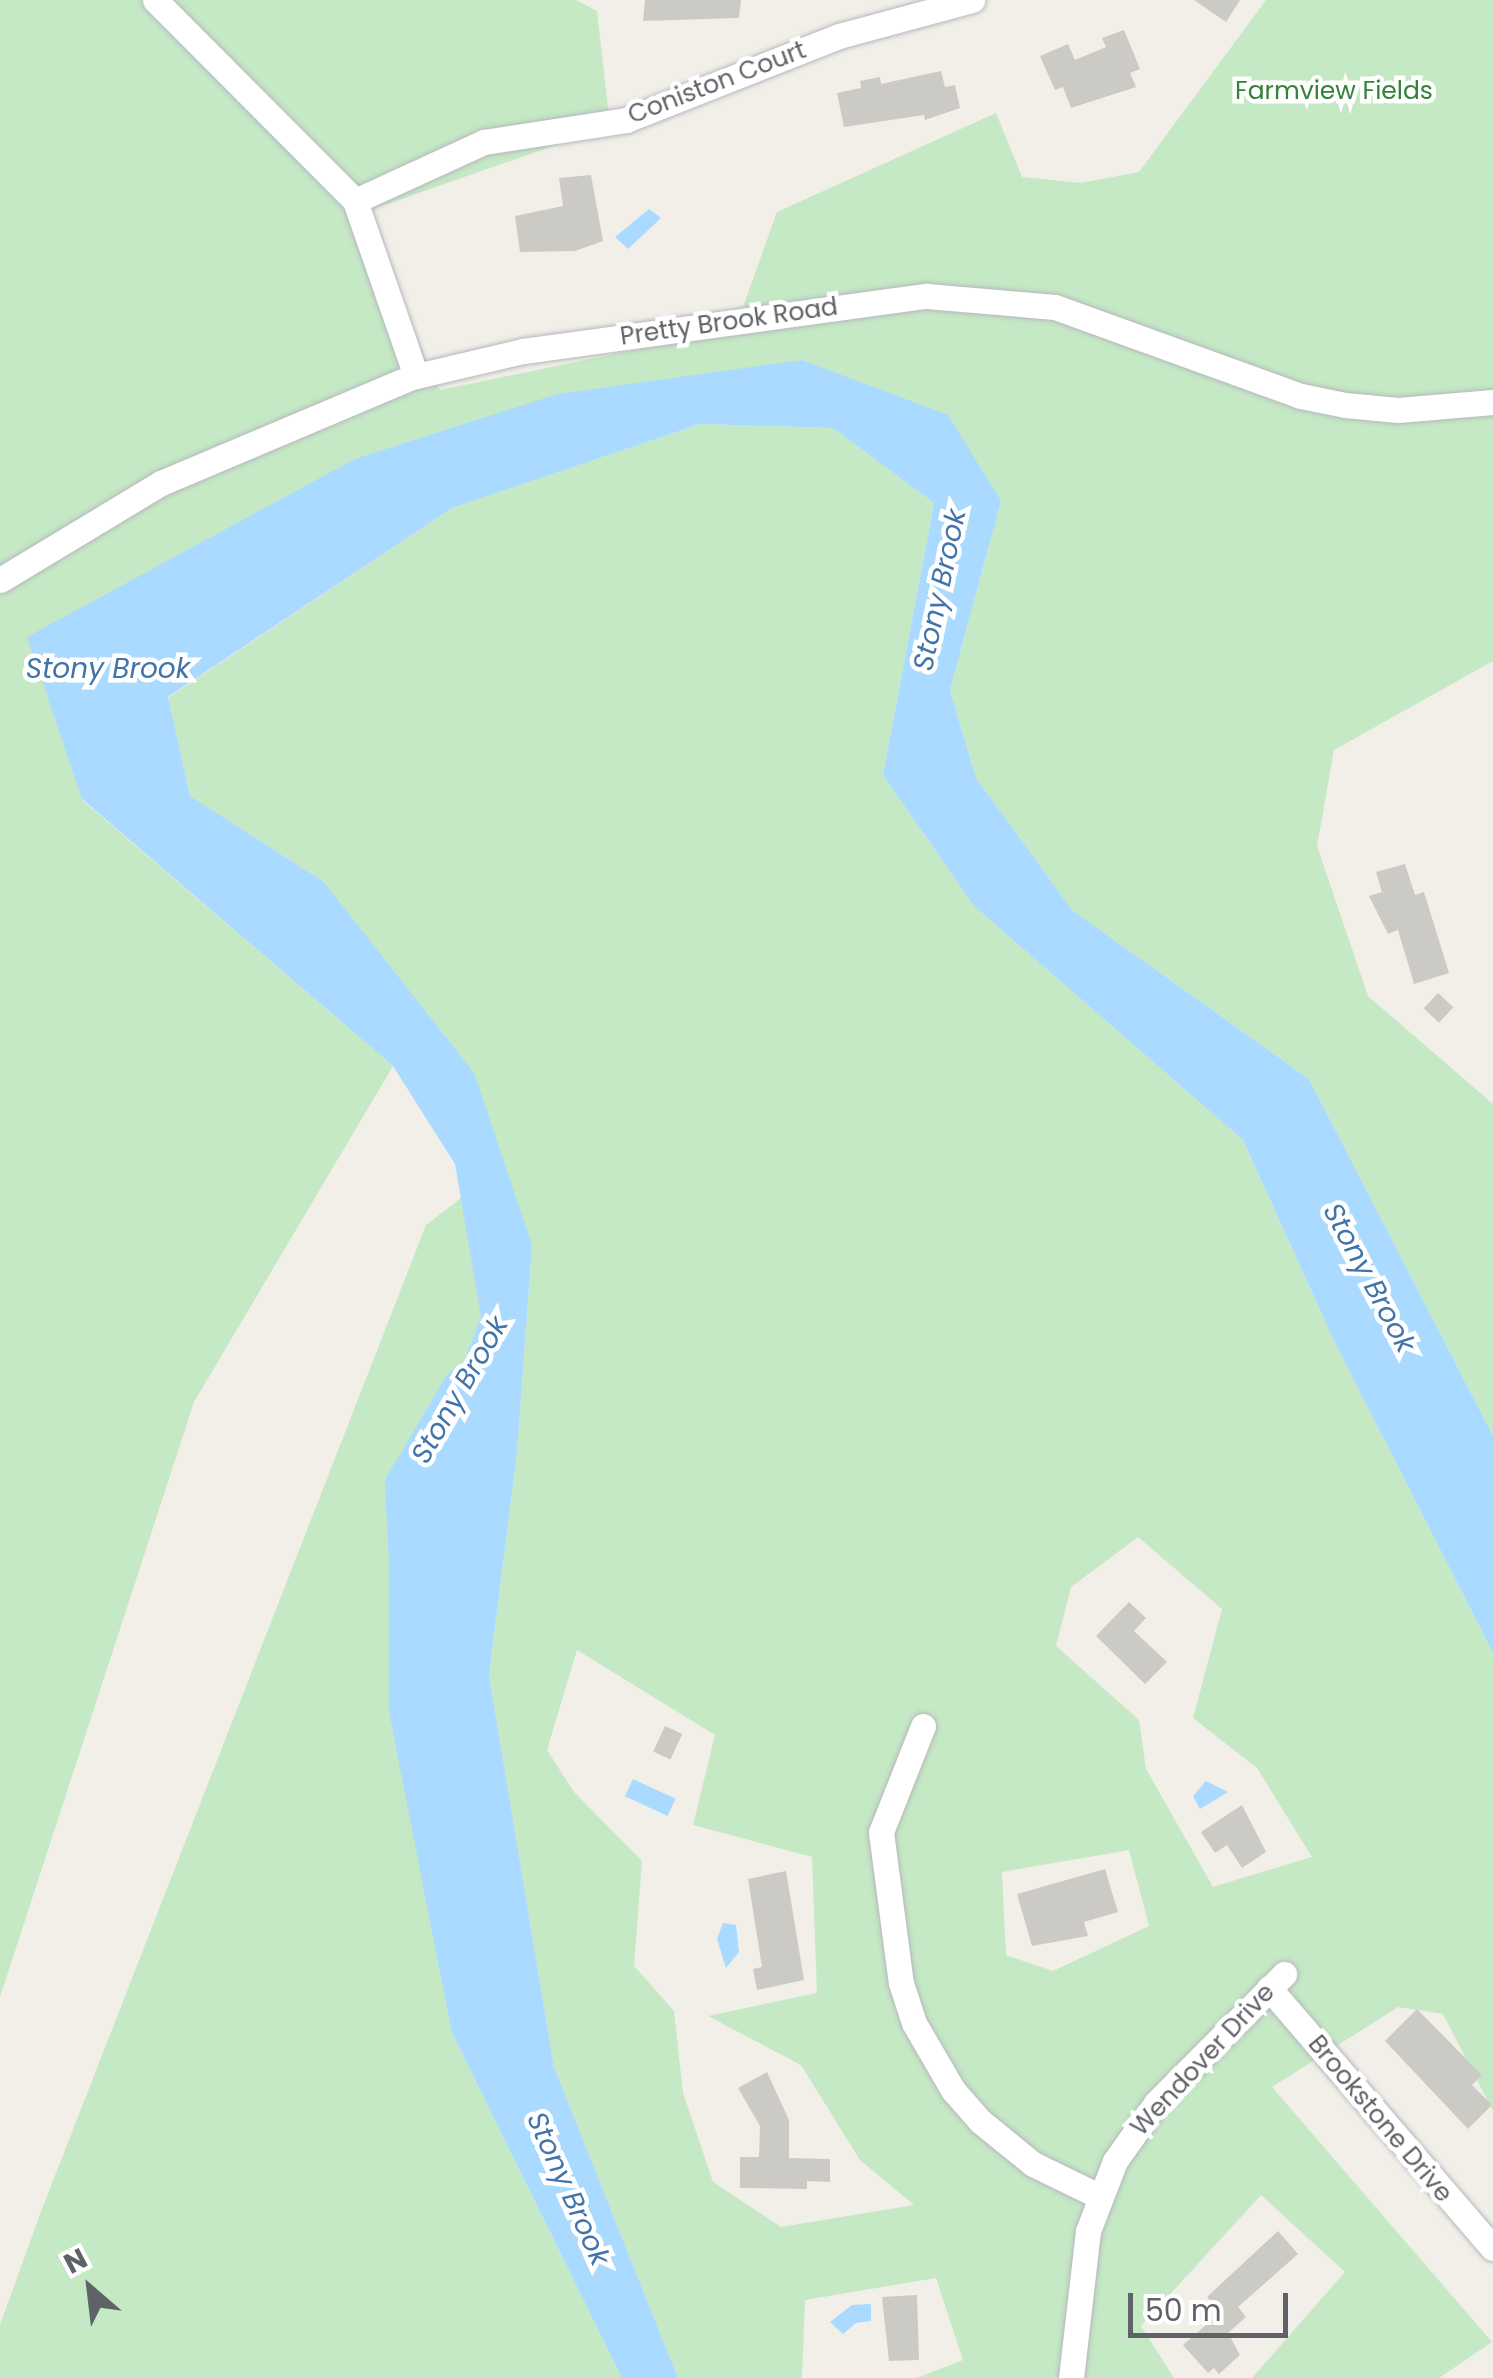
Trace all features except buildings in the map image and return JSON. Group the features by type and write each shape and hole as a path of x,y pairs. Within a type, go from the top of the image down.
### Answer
{"street":[{"path":"154,0 356,201 416,376"},
{"name":"Coniston Court","path":"356,201 484,142 626,120 839,36 928,7 972,0"},
{"name":"Pretty Brook Road","path":"3,574 161,482 416,376 535,349 967,295 1054,307 1301,396 1398,410 1493,402"},
{"path":"923,1726 881,1832 902,1983 914,2022 952,2090 980,2122 1033,2164 1099,2196"},
{"name":"Wendover Drive","path":"1070,2378 1072,2331 1099,2196 1140,2123 1277,1981"},
{"name":"Brookstone Drive","path":"1277,1981 1493,2248"}],"green space":[{"name":"Farmview Fields","path":"0,0 576,0 597,11 610,126 359,214 440,390 735,329 777,212 996,113 1022,177 1081,183 1139,172 1266,0 1493,0 1493,661 1334,750 1317,846 1368,996 1493,1104 1493,1436 1309,1079 1072,910 976,778 950,690 1001,501 802,360 355,459 82,800 393,1066 194,1402 0,1997"},
{"path":"700,424 833,428 934,503 883,775 974,906 1243,1140 1335,1343 1493,1653 1493,2111 1443,2014 1398,2007 1272,2087 1492,2342 1439,2378 1252,2378 1345,2272 1261,2195 1141,2326 1174,2378 917,2378 963,2360 936,2278 805,2300 802,2378 678,2378 554,2067 489,1675 517,1452 532,1245 323,881 190,796 168,698 452,508","holes":["1138,1537 1222,1609 1193,1718 1257,1768 1312,1857 1213,1887 1146,1769 1139,1720 1056,1646 1071,1587","577,1650 715,1735 693,1825 812,1857 817,1993 708,2016 801,2065 860,2160 914,2205 781,2227 713,2182 683,2093 674,2011 634,1966 642,1861 574,1792 547,1750","1129,1850 1149,1926 1053,1971 1006,1955 1002,1872"]},
{"path":"465,1195 481,1317 389,1553 452,2033 622,2378 0,2378 0,2325 42,2209 426,1225"}],"water":[{"path":"649,209 661,218 628,249 615,237"},
{"name":"Stony Brook","path":"802,360 948,415 1001,501 950,690 976,778 1072,910 1309,1079 1493,1436 1493,1653 1335,1343 1243,1140 974,906 883,775 934,503 833,428 700,424 452,508 168,697 190,796 323,881 474,1073 532,1245 517,1452 489,1675 554,2067 678,2378 622,2378 452,2033 389,1712 389,1553 481,1317 455,1164 393,1066 82,799 27,637 355,459 558,394"},
{"path":"633,1779 676,1799 668,1816 625,1796"},
{"path":"1206,1781 1228,1792 1200,1809 1193,1796"},
{"path":"723,1923 736,1925 739,1952 726,1968 717,1939"},
{"path":"871,2304 871,2321 856,2323 843,2334 830,2322 852,2305"}],"waterway":[{"name":"Stony Brook","path":"408,1561 404,1485 462,1387"}]}
